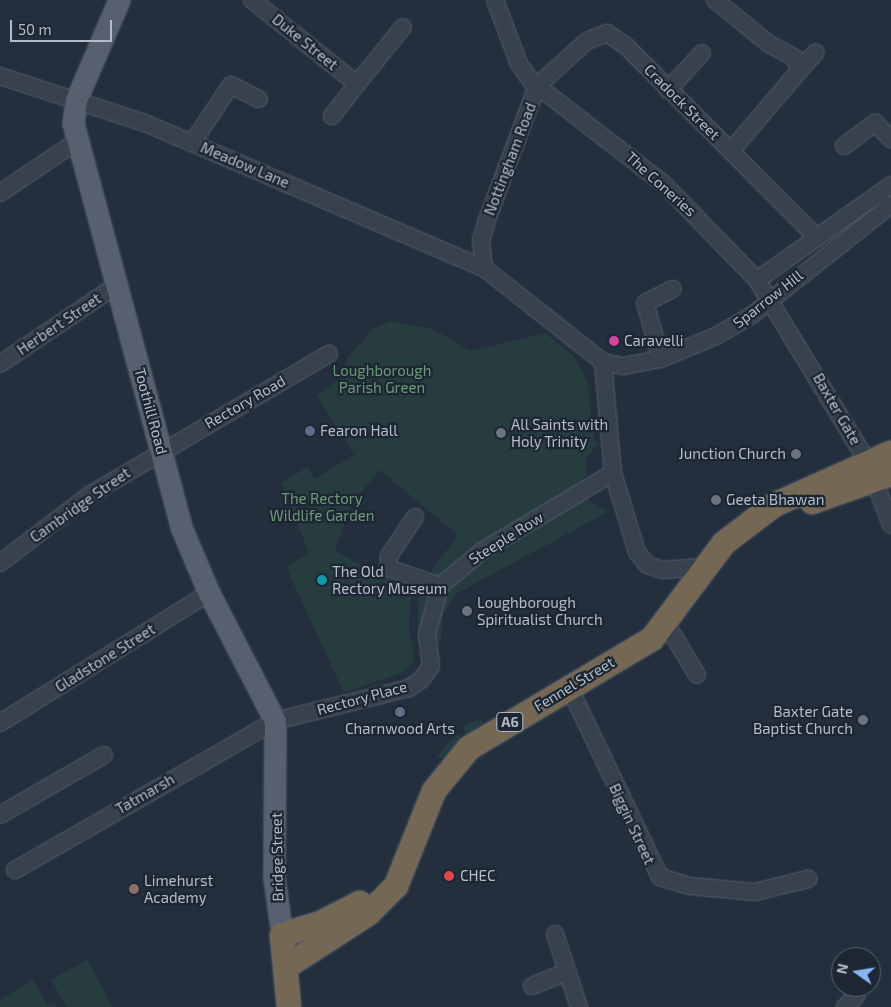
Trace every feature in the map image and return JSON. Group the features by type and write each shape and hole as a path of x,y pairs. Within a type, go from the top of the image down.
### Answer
{"highway":[{"name":"A6","path":"667,625 703,567 724,543 761,518 877,471 891,453"},
{"name":"Fennel Street","path":"286,967 369,913 396,886 402,865 434,791 458,759 569,687 652,639 667,625"},
{"name":"Fennel Street","path":"282,935 339,915 362,901 402,865"},
{"name":"Bridge Street","path":"282,935 289,1007"}],"main road":[{"path":"76,100 119,0"},
{"name":"Toothill Road","path":"76,100 76,142 118,284 182,527 209,593 273,714"},
{"name":"Bridge Street","path":"273,714 274,878 282,935"}],"street":[{"name":"Duke Street","path":"252,0 357,84"},
{"name":"Nottingham Road","path":"484,268 481,240 537,86 519,64 495,0"},
{"path":"716,0 769,44 795,58 799,71"},
{"path":"332,116 403,27"},
{"name":"Cradock Street","path":"537,86 587,41 606,33 731,151 817,238"},
{"path":"731,151 816,52"},
{"path":"668,90 702,53"},
{"name":"Meadow Lane","path":"0,76 76,100 192,143 484,268"},
{"path":"192,143 231,85 259,98"},
{"name":"The Coneries","path":"537,86 657,178 758,280 770,298"},
{"path":"844,146 875,123 891,139"},
{"path":"0,193 76,142"},
{"name":"Sparrow Hill","path":"758,280 891,185"},
{"name":"Sparrow Hill","path":"603,362 624,366 662,359 716,336 770,298 891,205"},
{"path":"484,268 603,362 613,473 628,530 642,559 662,570 703,567"},
{"name":"Herbert Street","path":"0,364 118,284"},
{"path":"662,359 645,303 673,289"},
{"name":"Baxter Gate","path":"770,298 877,471 891,525"},
{"name":"Rectory Road","path":"161,450 330,354"},
{"name":"Cambridge Street","path":"0,563 91,494 161,450"},
{"name":"Steeple Row","path":"440,586 482,551 613,473"},
{"path":"415,517 389,556 388,568 440,586"},
{"name":"Rectory Place","path":"273,714 409,688 421,680 431,666 429,626 440,586"},
{"name":"Gladstone Street","path":"0,724 209,593"},
{"path":"667,625 697,675"},
{"name":"Biggin Street","path":"569,687 660,877 690,886 756,892 808,879"},
{"name":"Tatmarsh","path":"15,870 273,714"},
{"path":"0,815 104,755"},
{"path":"555,934 579,1007"},
{"path":"532,986 566,972"}],"green space":[{"path":"389,321 431,328 471,351 545,333 573,355 588,382 594,442 598,444 585,460 588,467 581,487 587,499 608,512 457,593 443,615 441,642 418,644 418,600 429,574 458,535 380,470 351,504 335,551 412,591 409,625 414,660 406,671 344,693 286,567 309,553 281,483 308,467 315,479 354,455 317,395 343,377 347,358 372,330"},
{"path":"481,718 483,723 466,735 463,726"},
{"path":"458,733 461,742 443,758 437,756"},
{"path":"87,960 113,1007 67,1007 51,980"},
{"path":"33,980 48,1005 54,1002 57,1007 0,1007 0,1000"}],"place":[{"name":"Caravelli","path":"614,341"},
{"name":"Fearon Hall","path":"310,431"},
{"name":"All Saints with Holy Trinity","path":"501,433"},
{"name":"Junction Church","path":"796,454"},
{"name":"Geeta Bhawan","path":"716,500"},
{"name":"The Old Rectory Museum","path":"322,580"},
{"name":"Loughborough Spiritualist Church","path":"467,611"},
{"name":"Charnwood Arts","path":"400,712"},
{"name":"Baxter Gate Baptist Church","path":"863,720"},
{"name":"CHEC","path":"449,876"},
{"name":"Limehurst Academy","path":"134,889"}],"park label":[{"name":"Loughborough Parish Green","path":"382,378"},
{"name":"The Rectory Wildlife Garden","path":"322,506"}]}
